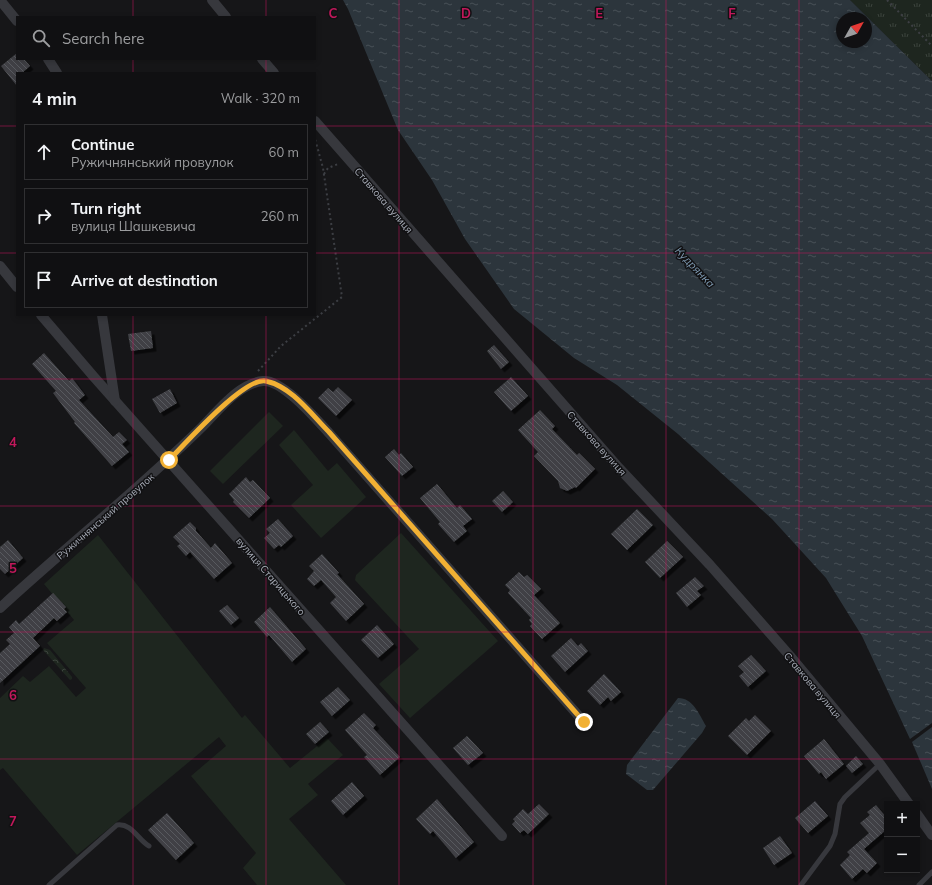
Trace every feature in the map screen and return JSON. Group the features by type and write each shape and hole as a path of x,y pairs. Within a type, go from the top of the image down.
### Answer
{"street":[{"path":"0,0 16,20"},
{"path":"212,0 225,16"},
{"path":"49,60 55,72"},
{"path":"263,60 273,72"},
{"name":"Ставкова вулиця","path":"316,122 619,468 755,616 880,764 907,801"},
{"path":"0,266 16,286"},
{"name":"вулиця Старицького","path":"42,316 94,378 169,460 502,836"},
{"path":"102,316 115,401"},
{"path":"94,378 105,374 110,367"},
{"name":"Ружичнянський провулок","path":"2,603 169,460 236,394 252,383 265,380 283,389 299,401 329,432 584,722"},
{"path":"920,818 932,835"}],"lane":[{"path":"801,885 830,846 835,834 840,804 845,797 880,764"},
{"path":"49,885 117,825 122,824 129,828 149,846"},
{"path":"919,885 932,872"}],"path":[{"path":"886,0 932,46"},
{"path":"256,373 281,346 342,297 323,175 316,144"},
{"path":"323,175 328,168 335,164 350,161"}],"green space":[{"path":"850,0 932,0 932,81 872,22 872,12 862,12"},
{"path":"269,412 283,426 223,484 210,471"},
{"path":"294,430 328,471 337,463 366,497 321,538 291,505 313,485 279,445"},
{"path":"401,533 498,641 410,718 379,684 419,649 355,580 356,575"},
{"path":"98,535 242,718 245,715 290,768 327,738 343,755 308,784 318,795 289,819 346,885 257,885 243,868 256,853 191,776 226,746 219,737 77,855 3,768 0,770 0,698 23,676 30,682 49,666 76,697 86,688 47,643 74,620 44,584"},
{"path":"44,648 50,650 72,677 72,679 70,680 43,650"}],"water":[{"name":"Кудрянка","path":"343,0 850,0 862,12 836,12 836,48 872,48 872,22 932,81 932,723 910,739 862,636 826,578 772,519 678,434 617,385 574,358 514,309 465,239 432,180 398,130"},
{"path":"678,698 692,704 706,726 702,733 653,790 647,790 626,774 627,765"},
{"path":"932,727 932,789 912,742"}],"building":[{"path":"16,54 16,60 25,60 30,66 23,72 16,72 16,85 1,66"},
{"path":"151,331 153,348 131,351 128,334"},
{"path":"494,345 509,362 501,369 487,351"},
{"path":"44,353 69,381 72,378 85,395 79,400 113,437 119,432 127,440 122,444 129,452 112,466 74,423 75,422 53,393 56,391 32,364"},
{"path":"511,377 528,396 511,411 494,392"},
{"path":"338,387 352,400 336,416 318,398 328,388 333,392"},
{"path":"170,389 177,403 160,413 152,399"},
{"path":"540,410 555,426 552,429 577,455 579,453 595,469 576,488 575,487 567,491 560,488 558,481 534,456 538,452 518,430"},
{"path":"394,449 399,455 401,453 413,467 402,476 385,457"},
{"path":"246,477 250,482 253,480 270,498 249,518 233,502 234,500 229,494"},
{"path":"437,484 457,508 460,505 472,519 463,526 467,531 454,542 438,524 440,522 420,498"},
{"path":"503,491 513,502 502,512 492,501"},
{"path":"637,509 653,525 627,550 611,534"},
{"path":"278,519 293,536 281,547 279,545 274,549 264,538 270,533 266,529"},
{"path":"190,522 211,548 215,543 232,563 214,579 190,552 186,556 177,546 180,544 173,537"},
{"path":"8,540 23,558 5,574 0,569 0,547"},
{"path":"667,541 683,557 660,578 645,562"},
{"path":"322,554 339,573 337,574 364,604 346,621 330,603 336,597 321,580 314,586 307,579 314,571 309,566"},
{"path":"519,572 524,577 527,575 541,589 534,595 560,623 542,639 530,626 532,624 529,620 531,618 508,593 510,590 505,585"},
{"path":"695,577 704,586 697,591 701,595 687,607 676,593"},
{"path":"53,593 66,607 64,609 67,612 57,621 54,618 33,638 40,646 0,683 0,653 10,644 6,640 14,633 9,627 16,620 19,624"},
{"path":"227,605 239,618 231,625 219,611"},
{"path":"270,607 306,649 292,662 269,635 267,637 254,622"},
{"path":"377,625 394,644 378,658 361,640"},
{"path":"571,638 578,646 581,643 588,651 565,672 551,656"},
{"path":"751,655 766,671 748,687 739,676 744,672 738,666"},
{"path":"604,674 621,692 611,701 608,697 600,705 587,691"},
{"path":"338,687 350,700 332,716 320,702"},
{"path":"364,713 376,725 373,728 400,757 380,775 364,757 367,755 345,730"},
{"path":"755,715 771,731 747,755 728,736 746,718 749,721"},
{"path":"320,722 329,732 315,744 306,734"},
{"path":"467,736 483,753 468,765 453,748"},
{"path":"824,739 844,764 826,779 821,772 819,774 804,756"},
{"path":"856,756 863,764 852,773 846,766"},
{"path":"352,782 364,796 343,815 331,801"},
{"path":"437,799 474,842 456,858 433,831 430,834 416,819"},
{"path":"815,801 828,816 808,833 795,818"},
{"path":"539,804 549,814 528,834 524,830 520,833 512,824 515,821 513,819 523,809 528,814"},
{"path":"876,805 884,814 884,832 864,849 877,863 867,873 863,869 852,879 840,865 850,855 847,852 869,833 860,823 870,815 867,812"},
{"path":"167,813 194,843 176,860 148,830"},
{"path":"780,836 792,853 774,865 763,848"}],"route":[{"path":"169,460 236,394 252,383 265,380 283,389 299,401 329,432 584,722"}]}
